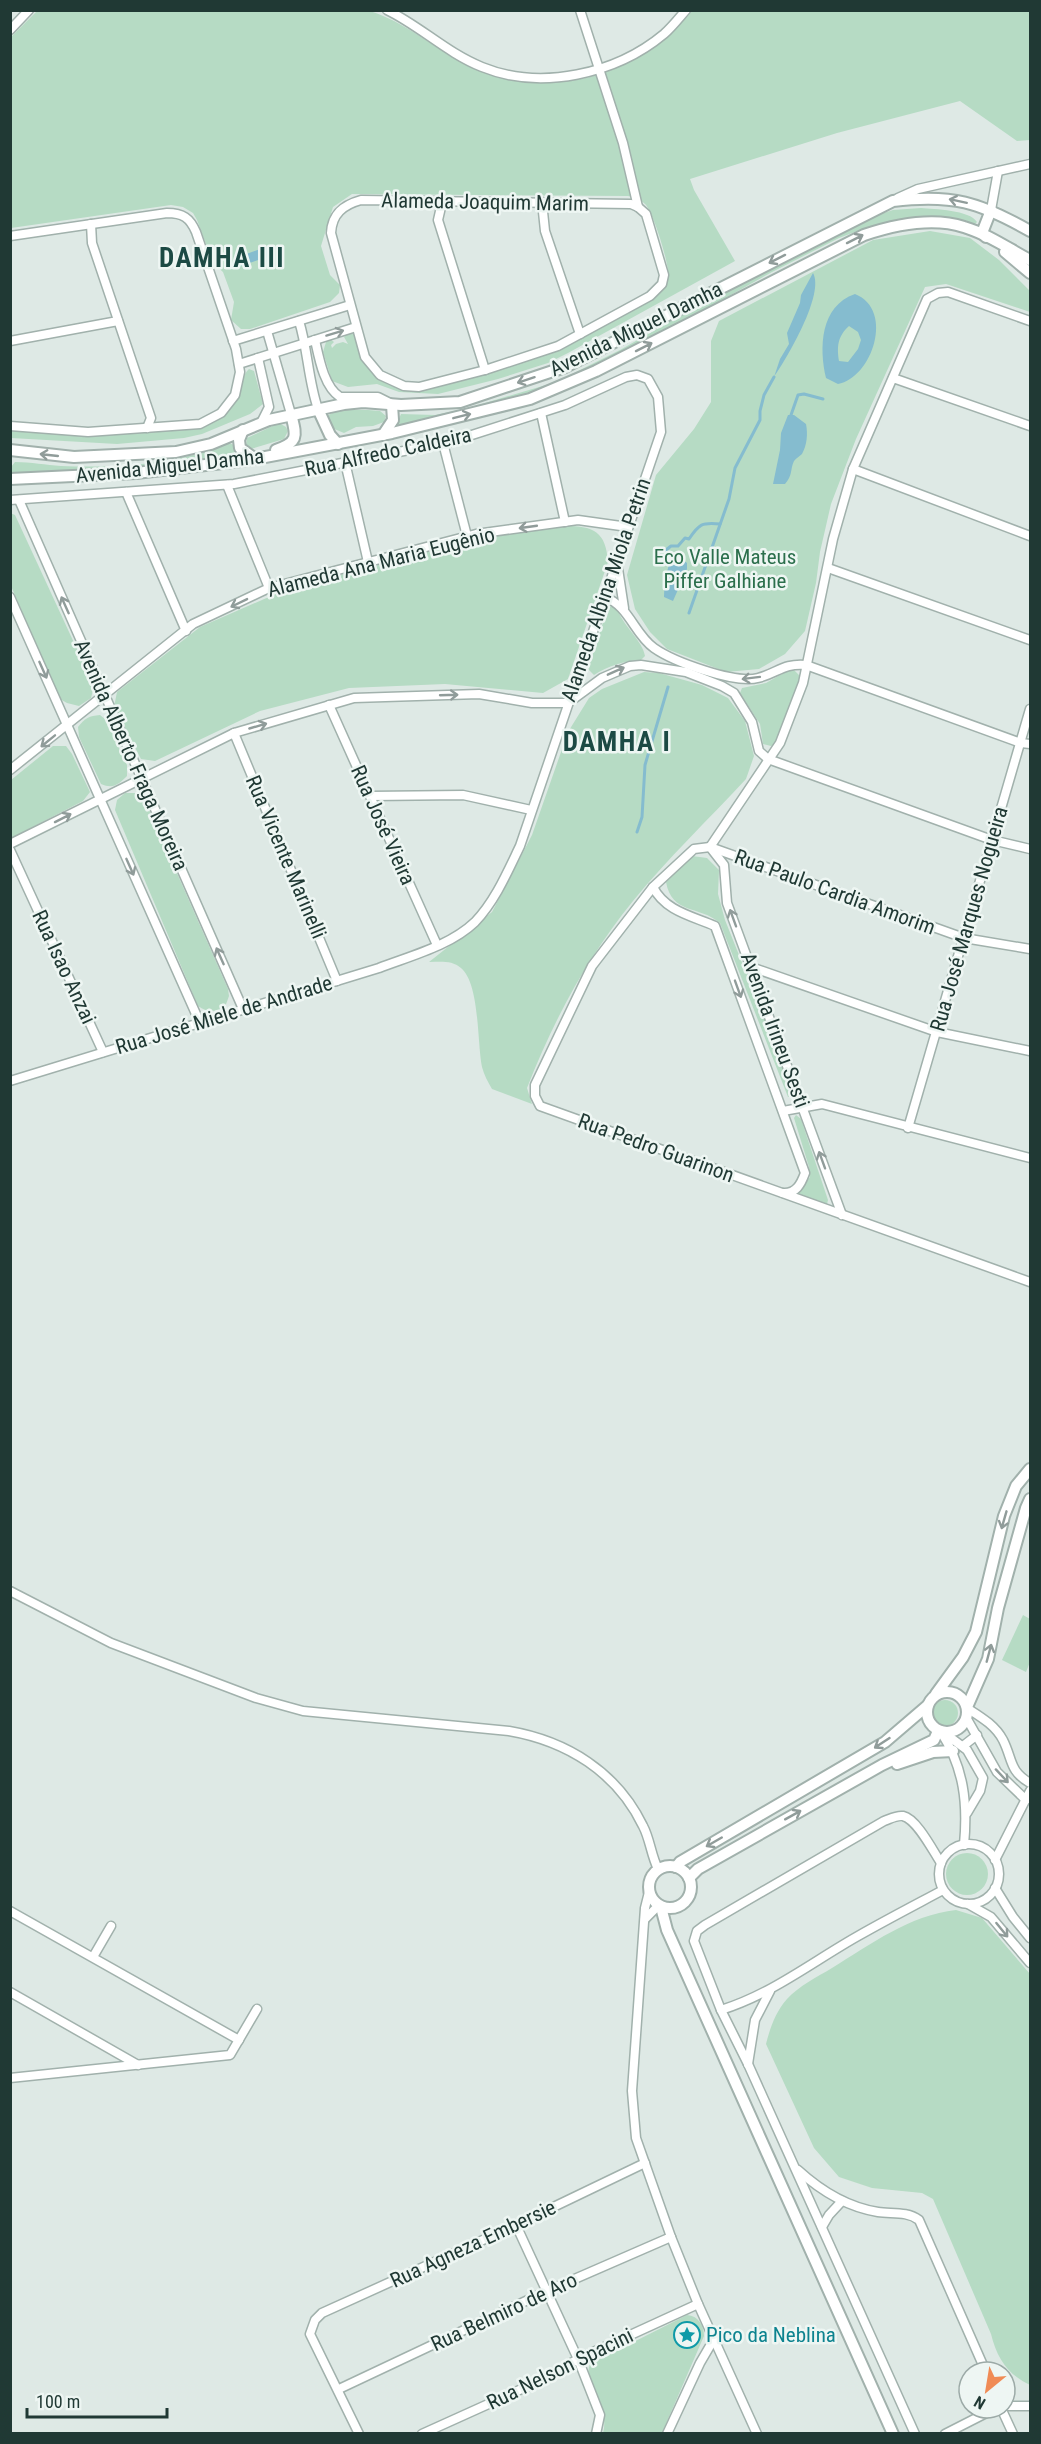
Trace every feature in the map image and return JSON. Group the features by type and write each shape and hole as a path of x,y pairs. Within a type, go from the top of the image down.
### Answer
{"street":[{"path":"387,10 462,58 483,68 511,75 546,78 582,75 616,63 664,34 686,10"},
{"path":"233,341 350,305 365,357 380,375 404,386 419,387 485,370 558,346 650,296 662,284 664,275 646,214 638,207 623,143 580,10"},
{"path":"10,30 28,11"},
{"path":"893,201 918,189 1030,164"},
{"path":"998,171 991,210 982,234 1030,273"},
{"name":"Avenida Miguel Damha","path":"10,450 74,457 176,452 211,444 261,423 318,409 363,402 392,405 460,402 565,367 893,201 938,197 991,210 1030,231"},
{"name":"Alameda Joaquim Marim","path":"350,305 331,233 331,224 336,214 350,203 361,200 542,202 631,204 638,207"},
{"path":"445,201 438,220 485,370"},
{"path":"542,202 545,231 580,334"},
{"path":"10,236 167,213 178,213 187,217 196,232 240,368 235,395 221,413 200,424 88,432 10,426"},
{"name":"Avenida Miguel Damha","path":"10,479 136,473 256,459 383,435 530,399 596,371 864,235 900,225 949,223 982,234 1030,260"},
{"path":"91,224 92,243 151,418 147,428"},
{"path":"653,887 694,849 710,847 780,743 803,683 828,568 832,539 853,469 927,299 938,293 948,292 1030,321"},
{"path":"10,341 118,321"},
{"path":"299,321 306,343 311,388 330,435 338,444"},
{"path":"240,368 258,358 356,327"},
{"path":"243,430 239,440 240,448 256,459 292,443 296,432 267,330"},
{"path":"315,340 328,383 336,394 340,397 378,397 392,405 393,420 383,435"},
{"path":"258,358 269,402 267,415 261,423"},
{"name":"Rua Alfredo Caldeira","path":"15,500 227,485 443,443 565,405 626,377 637,375 648,379"},
{"path":"892,378 1030,426"},
{"name":"Alameda Albina Miola Petrin","path":"437,945 473,923 488,906 520,846 661,432 658,397 648,379"},
{"path":"541,413 566,522"},
{"path":"443,443 467,536"},
{"path":"345,462 368,562"},
{"path":"853,469 1030,536"},
{"path":"227,485 269,588"},
{"path":"126,492 186,630"},
{"name":"Avenida Alberto Fraga Moreira","path":"15,500 105,695 243,1009"},
{"name":"Alameda Ana Maria Eugênio","path":"10,770 193,624 269,588 467,536 578,520 628,527"},
{"path":"617,559 624,612"},
{"path":"828,568 1030,640"},
{"path":"10,597 200,1023"},
{"path":"604,597 619,604 651,646 664,655 723,676 739,680 759,678 783,667 794,664 806,665 1021,743 1030,744"},
{"path":"10,844 234,733 329,705 354,698 479,694 532,703 567,703 602,678 630,666 641,664 686,672 734,693 753,722 759,751 768,759 992,840 1030,849"},
{"name":"Rua José Vieira","path":"329,705 437,945"},
{"name":"Rua José Marques Nogueira","path":"908,1128 1030,709"},
{"name":"Rua Vicente Marinelli","path":"234,733 337,981"},
{"path":"370,796 463,795 531,810"},
{"name":"Rua Paulo Cardia Amorim","path":"710,847 964,938 1030,949"},
{"name":"Avenida Irineu Sesti","path":"710,847 724,865 727,903 842,1215"},
{"name":"Rua Isao Anzai","path":"10,850 103,1052"},
{"name":"Avenida Irineu Sesti","path":"653,887 658,898 672,908 715,926 805,1173 796,1189 789,1193 782,1193"},
{"name":"Rua Pedro Guarinon","path":"653,887 592,966 534,1085 535,1096 540,1106 1030,1282"},
{"name":"Rua José Miele de Andrade","path":"10,1081 337,981 437,945"},
{"path":"751,967 936,1032 1030,1051"},
{"path":"783,1111 822,1104 1030,1158"},
{"path":"676,1867 680,1862 885,1742 927,1706 963,1657 976,1632 1004,1516 1016,1486 1030,1469"},
{"path":"689,1878 698,1869 882,1765 934,1740 941,1732 958,1730 988,1659 998,1608 1030,1499"},
{"path":"10,1591 111,1643 256,1698 303,1711 509,1731 537,1736 565,1747 615,1785 631,1804 645,1828 658,1869"},
{"path":"936,1694 943,1692 958,1695 997,1772 1028,1795 995,1860"},
{"path":"927,1706 928,1720 972,1759 983,1778 983,1784 967,1813"},
{"path":"967,1711 987,1720 994,1727 1003,1739 1014,1771 1030,1783"},
{"path":"882,1765 897,1764 933,1752 958,1748 977,1735"},
{"path":"958,1748 967,1813 964,1845"},
{"path":"915,2433 748,2064 721,2010 694,1941 697,1931 705,1925 884,1821 897,1816 906,1817 915,1824 941,1863"},
{"path":"968,1904 986,1898 995,1888 998,1874 995,1860 985,1850 964,1845 950,1851 941,1863 940,1882 944,1890 954,1900 968,1904 991,1917 1030,1963"},
{"path":"667,1929 678,1908 690,1895 692,1884 689,1878 676,1867 670,1866 658,1869 650,1879 645,1908 632,2091 634,2126 671,2236 698,2304 757,2433"},
{"path":"995,1888 1013,1917 1030,1938"},
{"path":"721,2010 770,1991 858,1936 944,1890"},
{"path":"649,1892 651,1898 660,1906 667,1929 892,2433"},
{"path":"645,1919 660,1906 678,1908"},
{"path":"10,1911 239,2040"},
{"path":"93,1957 111,1926"},
{"path":"748,2064 755,2020 770,1991"},
{"path":"10,1992 138,2066"},
{"path":"10,2078 230,2055 256,2009"},
{"name":"Rua Agneza Embersie","path":"339,2389 310,2334 315,2320 322,2313 516,2226 645,2163"},
{"path":"794,2165 808,2179 842,2201 879,2212 910,2215 922,2225 981,2360"},
{"path":"822,2227 842,2201"},
{"path":"516,2226 578,2359 600,2415 596,2433"},
{"name":"Rua Belmiro de Aro","path":"339,2389 547,2291 671,2236"},
{"name":"Rua Nelson Spacini","path":"422,2433 546,2378 578,2359 698,2304"},
{"path":"667,2433 714,2339"},
{"path":"339,2389 358,2433"},
{"path":"945,2433 972,2420"}],"green space":[{"path":"37,11 370,11 395,21 467,63 557,81 595,76 632,60 665,38 692,11 1030,11 1030,140 1017,141 960,101 837,133 690,179 735,261 548,363 498,379 438,394 399,392 377,384 348,387 332,381 323,352 326,342 330,339 334,342 331,345 332,348 343,342 348,344 344,337 348,333 354,334 366,364 381,381 395,387 413,387 483,372 542,355 582,338 654,298 665,288 668,273 661,240 645,204 628,196 352,194 333,207 321,246 330,275 340,285 339,293 330,302 250,329 241,329 231,320 234,302 223,272 213,263 193,213 183,207 171,205 11,228 11,37"},
{"path":"921,208 960,213 977,222 973,226 912,218 860,230 839,238 772,272 623,355 526,398 395,428 401,414 435,415 468,408 556,382 620,350 738,283 871,217 893,210"},
{"name":"Eco Valle Mateus Piffer Galhiane","path":"930,231 970,238 999,260 1030,291 1030,312 946,284 925,287 856,439 831,504 805,631 785,654 759,669 726,672 667,649 650,632 635,609 627,575 656,475 694,429 711,402 711,341 719,321 873,240"},
{"path":"249,369 254,371 263,404 250,414 202,434 184,438 117,444 11,438 10,429 203,426 222,416 232,406"},
{"path":"340,411 380,411 386,416 384,422 373,426 356,427 344,433 332,428 327,417"},
{"path":"279,423 288,431 284,439 251,449 246,445 247,438"},
{"path":"229,443 234,445 235,451 231,458 189,466 11,475 11,467 15,462 61,466 146,464 188,456"},
{"path":"10,513 15,515 94,686 91,698 79,706 60,699 11,586"},
{"path":"566,526 584,527 597,533 605,544 608,562 568,679 543,693 445,684 349,688 260,711 155,761 141,759 114,707 117,692 200,627 287,589 477,539"},
{"path":"611,606 617,608 645,656 641,660 616,664 594,675 588,669 607,610"},
{"path":"789,670 794,670 799,675 799,681 775,745 763,744 760,724 740,693 742,688 766,683"},
{"path":"644,672 659,673 702,685 728,698 745,721 754,756 746,779 646,885 601,944 548,1038 527,1088 532,1104 492,1089 482,1067 475,1000 467,976 461,968 454,964 429,962 492,912 532,835 568,732 589,698 602,689"},
{"path":"100,715 106,720 127,765 127,776 112,786 101,784 79,737 78,727 83,721"},
{"path":"53,746 66,746 90,792 83,801 11,838 11,780"},
{"path":"125,793 137,793 146,803 228,989 229,996 225,1007 211,1011 198,1006 115,810 117,800"},
{"path":"692,856 707,858 719,870 718,894 725,920 795,1095 788,1097 720,923 712,917 680,905 669,892 666,882"},
{"path":"796,1115 801,1119 828,1200 827,1204 798,1194 810,1177 794,1118"},
{"path":"1023,1615 1030,1619 1030,1662 1026,1672 1002,1660"},
{"path":"945,1700 954,1704 958,1713 954,1722 945,1726 936,1722 932,1713 936,1704"},
{"path":"967,1853 975,1854 982,1859 987,1866 987,1882 982,1889 975,1894 967,1895 959,1894 952,1889 947,1882 946,1874 947,1866 952,1859 959,1854"},
{"path":"956,1910 982,1918 1030,1974 1030,2385 1017,2377 1017,2360 1001,2360 996,2351 991,2334 933,2199 922,2193 872,2188 839,2177 814,2148 766,2044 780,2009 792,1994 876,1940 907,1924"},
{"path":"687,2315 695,2317 700,2322 704,2336 662,2433 603,2433 603,2415 589,2381 590,2364"}],"water":[{"path":"271,245 275,255 266,258 267,262 260,264 258,260 241,266 238,257"},
{"path":"813,273 814,295 803,326 774,377 780,359 789,344 787,333 800,303 801,295"},
{"path":"855,294 867,302 874,314 876,328 869,357 861,370 850,379 838,384 826,378 823,341 829,318 843,300","holes":["849,326 858,332 861,340 858,349 848,362 839,361 838,347 842,334"]},
{"path":"788,415 794,415 806,424 806,443 802,454 794,461 785,484 773,484 781,433"},
{"path":"672,557 679,557 687,563 687,569 673,601 664,597 666,577"}],"waterway":[{"path":"689,613 729,499 735,468 760,420 764,395 774,377"},
{"path":"791,415 798,395 804,394 823,399"},
{"path":"669,560 666,550 671,546 678,546 685,538 689,539 702,525 720,524"},
{"path":"637,832 642,817 645,765 668,687"}],"place":[{"name":"Pico da Neblina","path":"687,2335"}],"district":[{"name":"DAMHA III","path":"222,258"},
{"name":"DAMHA I","path":"617,742"}]}
